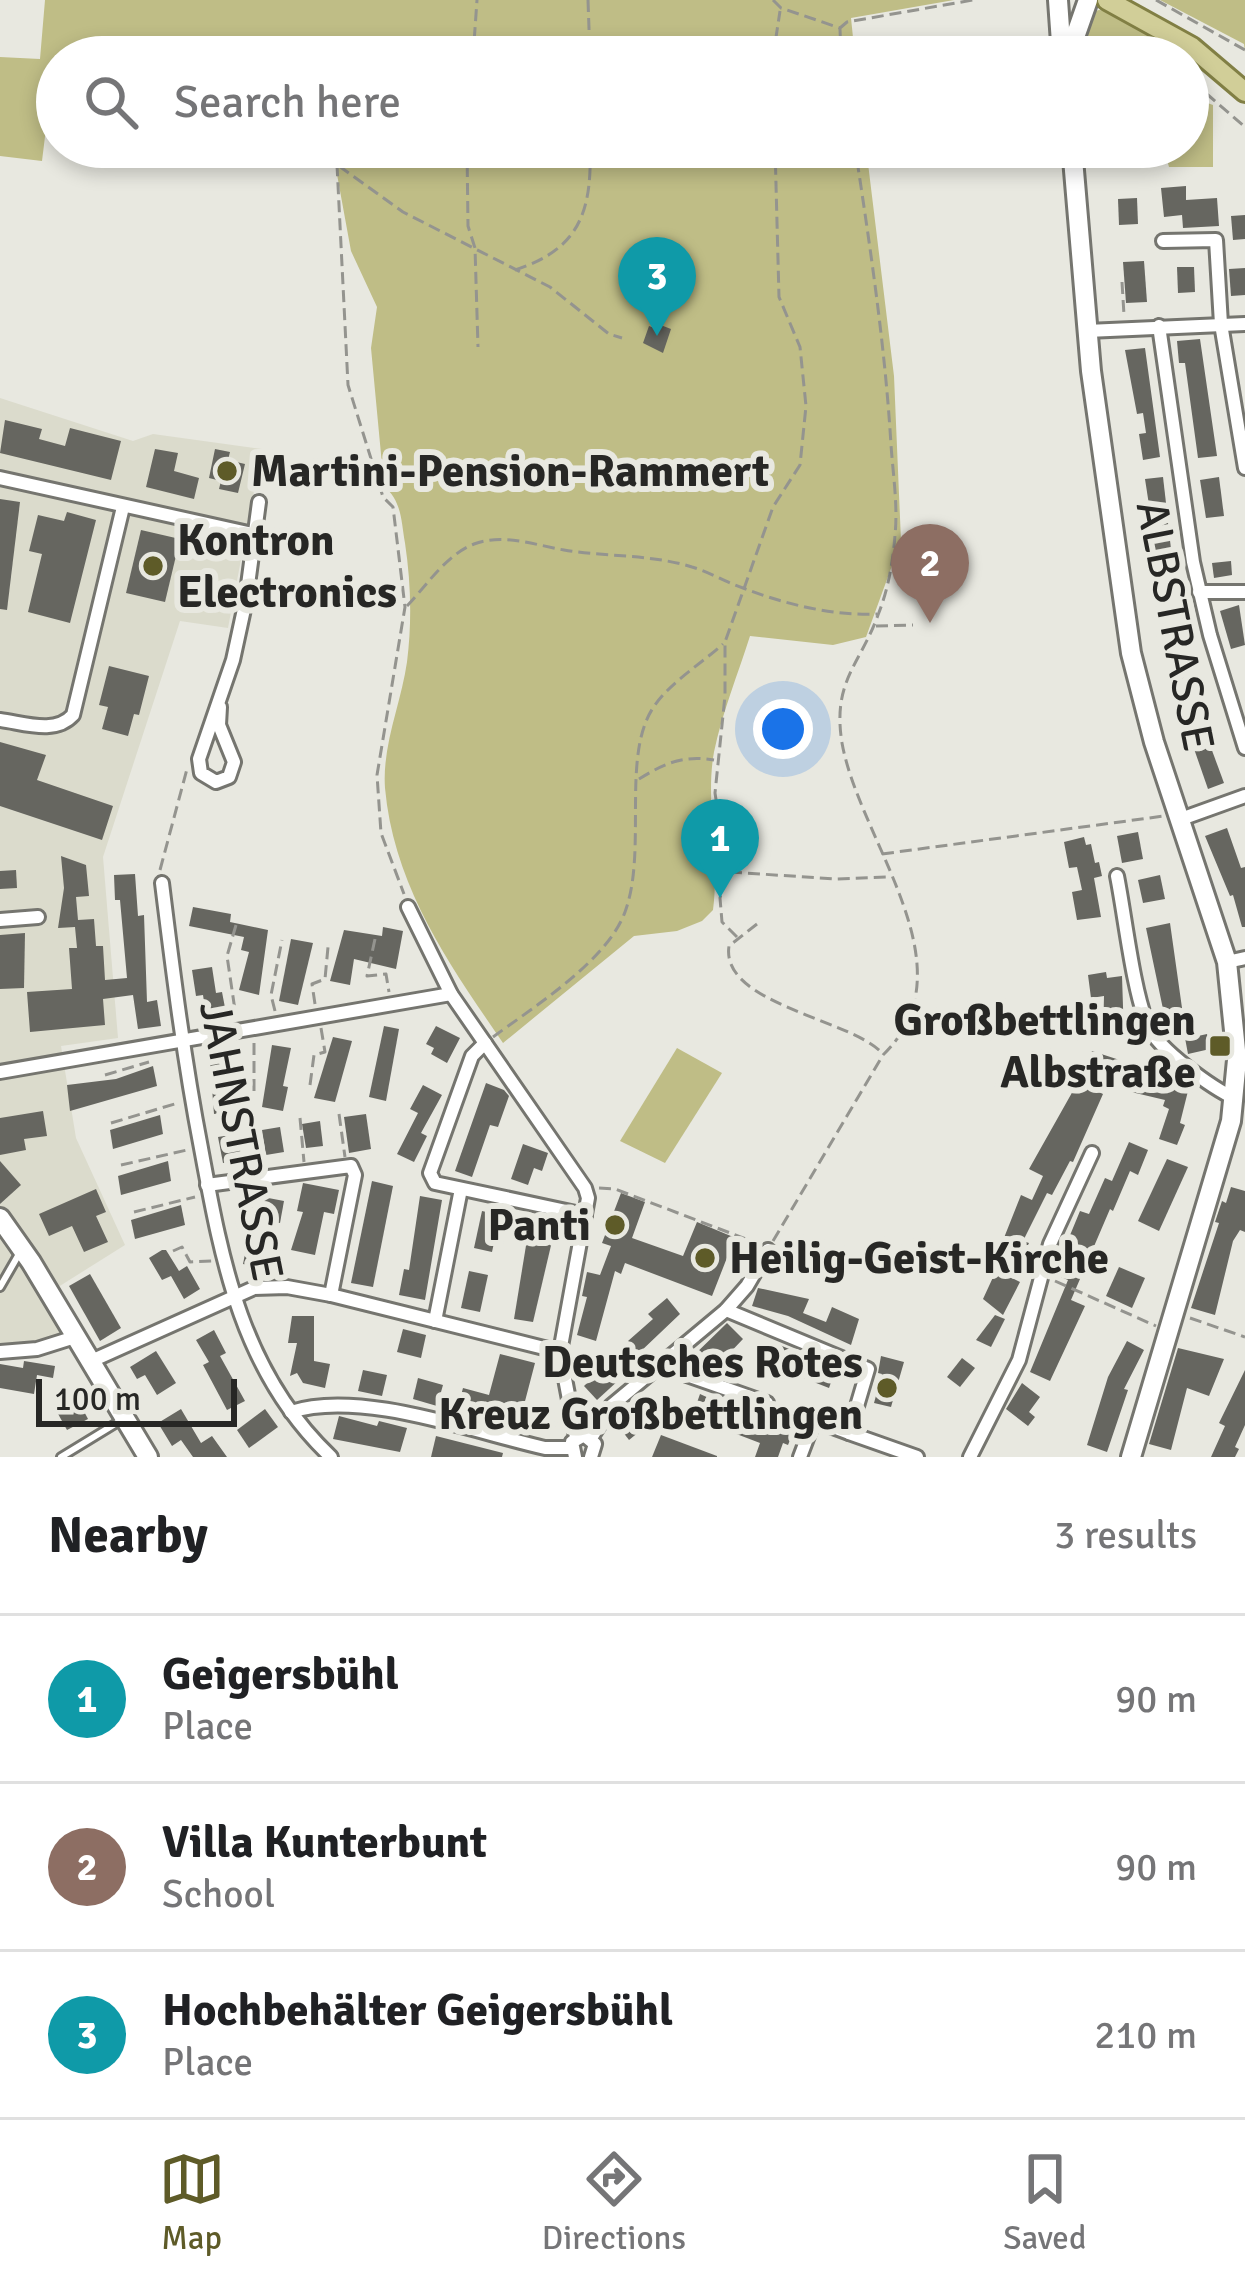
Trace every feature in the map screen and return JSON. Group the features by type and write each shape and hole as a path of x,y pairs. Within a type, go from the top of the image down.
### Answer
{"main road":[{"path":"1107,0 1172,36"},
{"path":"1209,61 1245,92"}],"street":[{"path":"1058,0 1062,36"},
{"path":"1073,36 1088,0"},
{"name":"ALBSTRASSE","path":"1074,168 1087,331 1131,652 1154,742 1236,960 1236,1099 1131,1457"},
{"path":"1163,241 1216,240 1221,324 1245,468"},
{"path":"1087,331 1245,324"},
{"path":"1159,326 1199,592 1245,748"},
{"path":"0,478 256,535"},
{"path":"220,707 199,767 204,777 216,782 229,777 233,768 218,720 242,620 259,502"},
{"path":"0,720 50,727 68,722 73,715 123,507"},
{"path":"1199,592 1245,592"},
{"path":"1179,815 1245,796"},
{"path":"1117,876 1147,1024 1163,1045 1211,1085 1236,1099"},
{"name":"JAHNSTRASSE","path":"162,884 181,1042 221,1260 248,1334 291,1412 331,1457"},
{"path":"408,908 452,994 588,1198 560,1352 587,1449"},
{"path":"0,920 38,917"},
{"path":"0,1072 452,994"},
{"path":"485,1043 472,1056 430,1173 435,1183 585,1215"},
{"path":"970,1457 1018,1360 1055,1231 1092,1153"},
{"path":"208,1190 346,1164 355,1169 331,1294"},
{"path":"435,1321 461,1189"},
{"path":"0,1218 148,1457"},
{"path":"587,1449 611,1406 726,1310 768,1250"},
{"path":"89,1362 254,1288 331,1294 560,1352"},
{"path":"726,1310 868,1369 849,1433"},
{"path":"0,1352 37,1349 75,1337"},
{"path":"664,1359 687,1375 767,1403"},
{"path":"291,1412 326,1404 360,1405 545,1448 587,1449"},
{"path":"800,1457 814,1420 917,1457"}],"lane":[{"path":"0,1287 22,1249"},
{"path":"61,1457 123,1419"}],"path":[{"path":"474,36 477,0"},
{"path":"588,0 589,36"},
{"path":"773,0 781,8 840,28"},
{"path":"840,28 847,22 974,0"},
{"path":"1156,0 1245,50"},
{"path":"776,36 781,8"},
{"path":"840,28 840,36"},
{"path":"1209,96 1245,127"},
{"path":"337,168 348,385 382,496 393,506 405,607 377,775 382,833 408,908"},
{"path":"341,168 403,212 550,286 609,334 622,338"},
{"path":"467,168 478,347"},
{"path":"514,270 560,250 575,232 587,203 589,168"},
{"path":"737,937 722,922 720,898 727,871 715,793 725,642 773,507 800,465 806,406 800,347 779,297 776,168"},
{"path":"596,1188 615,1189 768,1250 883,1054 910,1021 918,1000 916,947 850,773 840,712 849,672 879,614 896,528 887,382 858,168"},
{"path":"1122,282 1125,328"},
{"path":"405,607 444,564 471,545 496,538 654,558 692,567 744,589 852,615 879,614"},
{"path":"874,626 913,625"},
{"path":"485,1043 606,945 625,914 638,837 641,729 656,702 725,642"},
{"path":"638,780 664,764 691,756 717,760"},
{"path":"162,884 167,834 184,773 190,766 199,767"},
{"path":"880,854 1179,815"},
{"path":"727,871 836,879 890,877"},
{"path":"757,924 729,946 727,957 742,982 860,1037 883,1054"},
{"path":"236,926 227,956 257,1063 254,1091"},
{"path":"375,939 367,976 386,974 392,1006"},
{"path":"278,1024 272,995 282,940"},
{"path":"310,1085 314,1055 325,1052 322,1017 312,984 326,980 328,947"},
{"path":"105,1075 149,1062 147,1048"},
{"path":"111,1123 159,1106 192,1101"},
{"path":"339,1114 346,1164"},
{"path":"300,1118 305,1170"},
{"path":"256,1131 264,1176"},
{"path":"121,1165 200,1147"},
{"path":"134,1212 208,1190"},
{"path":"173,1251 182,1247 190,1262 221,1260"},
{"path":"1042,1276 1173,1323 1245,1337"},
{"path":"767,1403 814,1420"}],"shaded area":[{"path":"45,0 954,0 851,18 853,36 42,36"},
{"path":"1160,0 1245,0 1245,52 1244,44"},
{"path":"1091,12 1111,12 1157,36 1082,36"},
{"path":"0,57 36,59 36,160 0,156"},
{"path":"1209,104 1213,105 1213,167 1209,167"},
{"path":"336,168 869,168 894,376 901,541 866,637 833,645 750,636 714,752 713,910 702,921 677,931 634,936 503,1043 427,923 390,824 385,772 407,662 409,573 400,512 384,486 371,348 377,307 351,251"},
{"path":"0,398 133,441 153,434 262,449 228,628 180,621 103,857 118,1038 61,1046 76,1138 125,1245 55,1289 83,1339 0,1357"},
{"path":"677,1048 722,1073 665,1163 620,1141"}],"building":[{"path":"1186,186 1186,200 1217,198 1219,226 1183,228 1182,215 1164,217 1161,188"},
{"path":"1137,198 1138,224 1119,225 1118,199"},
{"path":"1245,215 1245,239 1233,240 1231,216"},
{"path":"1144,261 1147,302 1126,303 1123,262"},
{"path":"1177,267 1194,267 1195,292 1178,293"},
{"path":"1245,268 1245,295 1231,296 1229,269"},
{"path":"658,324 671,329 663,353 643,343 649,326 657,329"},
{"path":"1200,339 1217,456 1198,458 1185,363 1179,363 1177,341"},
{"path":"1145,348 1160,457 1143,460 1139,434 1146,433 1143,413 1137,414 1125,350"},
{"name":"Kontron Electronics","path":"5,420 42,429 39,439 65,446 70,428 121,441 111,480 0,453"},
{"path":"155,449 178,453 174,471 199,478 194,499 146,487"},
{"name":"Martini-Pension-Rammert","path":"215,449 230,452 228,460 245,464 238,493 219,489 221,481 209,478"},
{"path":"1163,477 1166,503 1149,505 1145,479"},
{"path":"1219,477 1224,516 1206,518 1200,480"},
{"path":"0,499 20,502 7,610 0,609"},
{"path":"67,512 96,520 70,623 28,612 42,554 29,551 38,515 64,521"},
{"path":"1168,523 1171,549 1155,552 1151,526"},
{"name":"Kontron Electronics","path":"141,530 180,539 165,602 126,593"},
{"path":"1231,561 1232,575 1214,578 1212,563"},
{"path":"1174,569 1178,595 1161,598 1157,572"},
{"path":"1239,605 1245,645 1231,649 1220,611"},
{"path":"1183,623 1186,643 1168,646 1165,625"},
{"path":"109,666 149,676 128,736 102,729 108,707 99,705"},
{"path":"1188,670 1194,697 1177,700 1172,674"},
{"path":"1199,715 1224,783 1208,789 1184,720"},
{"path":"0,742 46,755 37,780 113,806 102,840 0,806"},
{"path":"1227,828 1241,868 1245,867 1245,927 1205,836"},
{"path":"1138,832 1143,859 1122,863 1117,836"},
{"path":"1084,837 1102,876 1094,878 1101,917 1077,920 1072,892 1082,890 1077,867 1069,868 1064,842"},
{"path":"61,856 86,865 89,896 76,897 78,920 94,919 96,946 103,946 105,980 127,978 114,875 135,874 138,916 144,915 147,1002 157,1000 161,1026 138,1029 133,995 103,999 105,1025 30,1032 27,992 72,989 69,948 77,948 75,927 58,928 64,888"},
{"path":"16,870 17,888 0,889 0,871"},
{"path":"1160,875 1165,899 1143,903 1138,880"},
{"path":"193,907 231,914 230,922 268,930 259,995 239,990 249,952 241,950 244,937 189,926"},
{"path":"1170,923 1184,1022 1195,1020 1198,1036 1207,1034 1210,1049 1188,1054 1185,1038 1175,1040 1172,1024 1162,1026 1159,1010 1163,1009 1146,928"},
{"path":"383,927 403,931 396,969 354,959 350,985 330,981 344,930 382,936"},
{"path":"25,933 24,988 0,989 0,935"},
{"path":"291,939 313,943 298,1005 279,1001"},
{"path":"212,967 227,1018 207,1021 192,970"},
{"path":"1106,972 1107,978 1122,976 1124,1037 1103,1037 1104,996 1091,998 1088,975"},
{"path":"384,1026 399,1029 386,1101 369,1097"},
{"path":"436,1026 460,1038 447,1063 431,1054 434,1048 426,1044"},
{"path":"333,1037 352,1041 335,1102 314,1098"},
{"path":"272,1045 291,1048 283,1111 262,1107"},
{"path":"1092,1051 1190,1083 1180,1123 1185,1125 1177,1145 1159,1139 1169,1109 1163,1106 1165,1100 1127,1091 1129,1082 1086,1071"},
{"path":"229,1058 233,1111 214,1114 210,1061"},
{"path":"153,1066 157,1086 70,1111 67,1085 116,1079"},
{"path":"1078,1082 1103,1094 1073,1162 1052,1195 1047,1193 1023,1241 1029,1243 1012,1278 1020,1282 1003,1315 983,1299 1001,1260 996,1258 1021,1195 1032,1200 1043,1176 1029,1169"},
{"path":"486,1083 509,1096 498,1127 490,1125 472,1177 455,1171"},
{"path":"423,1085 442,1095 421,1133 427,1136 414,1162 397,1154 418,1113 410,1109"},
{"path":"43,1111 47,1136 24,1139 26,1150 0,1155 0,1118"},
{"path":"366,1114 371,1149 349,1153 344,1117"},
{"path":"160,1115 163,1134 113,1149 110,1130"},
{"path":"320,1121 323,1146 306,1148 302,1124"},
{"path":"280,1127 284,1152 266,1155 262,1130"},
{"path":"237,1134 242,1160 223,1163 218,1137"},
{"path":"1129,1142 1148,1150 1138,1175 1130,1171 1113,1211 1110,1209 1071,1300 1085,1306 1050,1381 1030,1372 1068,1280 1054,1274 1080,1211 1089,1214 1105,1178 1112,1181"},
{"path":"523,1144 548,1153 542,1171 534,1168 528,1185 511,1179"},
{"path":"1167,1159 1188,1167 1159,1231 1138,1221"},
{"path":"0,1161 21,1185 0,1204"},
{"path":"168,1161 171,1181 121,1195 118,1176"},
{"path":"372,1181 393,1186 373,1287 351,1283"},
{"path":"303,1183 339,1190 334,1214 324,1212 315,1255 291,1250 303,1212 297,1211"},
{"path":"1231,1187 1245,1191 1245,1232 1240,1230 1233,1241 1215,1315 1191,1308 1219,1223 1215,1222"},
{"path":"96,1189 106,1212 96,1216 108,1242 84,1252 72,1226 49,1236 39,1214"},
{"path":"621,1193 645,1202 632,1238 683,1256 697,1222 755,1246 750,1258 730,1250 712,1296 625,1263 621,1274 615,1271 596,1341 577,1335 587,1297 582,1296 587,1272 600,1275 611,1246 602,1243"},
{"path":"248,1194 284,1201 280,1223 244,1216"},
{"path":"420,1196 442,1200 425,1300 399,1295 404,1269 409,1270"},
{"path":"181,1205 185,1225 135,1239 131,1220"},
{"path":"482,1211 500,1215 492,1252 474,1248"},
{"path":"531,1215 557,1220 533,1322 514,1319"},
{"path":"248,1239 279,1246 273,1271 243,1264"},
{"path":"162,1250 179,1271 187,1266 200,1289 184,1299 171,1276 162,1280 149,1258"},
{"path":"1119,1267 1145,1278 1132,1308 1106,1296"},
{"path":"469,1271 488,1275 480,1312 461,1308"},
{"path":"90,1274 121,1328 100,1341 69,1286"},
{"path":"758,1288 809,1299 803,1313 826,1322 832,1307 859,1319 851,1345 788,1316 752,1306"},
{"path":"667,1298 680,1314 639,1353 628,1341 653,1319 648,1314"},
{"path":"995,1315 1005,1319 991,1347 976,1340"},
{"path":"292,1316 314,1316 314,1361 330,1364 325,1388 303,1383 297,1373 290,1376 297,1343 288,1343"},
{"path":"727,1323 743,1339 722,1361 714,1354 701,1369 687,1362"},
{"path":"403,1329 426,1335 421,1358 397,1352"},
{"path":"214,1330 226,1353 220,1356 245,1401 227,1410 203,1365 209,1362 196,1340"},
{"path":"1127,1341 1144,1350 1124,1389 1128,1390 1107,1452 1087,1445 1108,1377"},
{"path":"772,1342 836,1368 829,1388 765,1363"},
{"path":"1178,1348 1224,1359 1209,1396 1187,1388 1171,1450 1149,1444"},
{"path":"156,1351 176,1383 157,1395 145,1375 137,1379 130,1367"},
{"path":"500,1354 535,1363 524,1405 542,1409 537,1430 457,1410 463,1388 489,1395"},
{"name":"Deutsches Rotes Kreuz Großbettlingen","path":"881,1356 904,1362 891,1407 874,1403 882,1374 878,1373"},
{"path":"962,1358 975,1368 960,1387 947,1377"},
{"path":"24,1361 55,1366 53,1378 37,1375 34,1394 0,1388 0,1364 23,1368"},
{"path":"607,1364 620,1379 597,1400 584,1386"},
{"path":"363,1370 387,1375 382,1396 358,1391"},
{"path":"1245,1370 1245,1425 1235,1447 1239,1449 1235,1457 1211,1457 1225,1426 1219,1423"},
{"path":"418,1378 443,1385 437,1406 413,1399"},
{"path":"1022,1383 1040,1397 1029,1412 1035,1417 1028,1426 1006,1409"},
{"path":"700,1394 746,1415 749,1408 798,1420 788,1445 783,1443 778,1457 755,1457 760,1443 692,1417"},
{"path":"78,1400 88,1419 67,1430 57,1412"},
{"path":"637,1406 650,1423 629,1440 616,1423"},
{"path":"181,1409 201,1443 212,1436 227,1457 193,1457 181,1440 172,1446 158,1423"},
{"path":"265,1409 278,1427 249,1448 237,1430"},
{"path":"339,1416 407,1428 400,1452 333,1439"},
{"path":"661,1435 717,1456 717,1457 652,1457"},
{"path":"436,1436 503,1453 502,1457 431,1457"}],"place":[{"name":"Hochbehälter Geigersbühl","path":"657,336"},
{"name":"Martini-Pension-Rammert","path":"227,471"},
{"name":"Kontron Electronics","path":"153,566"},
{"name":"Villa Kunterbunt","path":"930,623"},
{"name":"Geigersbühl","path":"720,898"},
{"name":"Großbettlingen Albstraße","path":"1220,1046"},
{"name":"Panti","path":"615,1225"},
{"name":"Heilig-Geist-Kirche","path":"705,1258"},
{"name":"Deutsches Rotes Kreuz Großbettlingen","path":"887,1388"}]}
